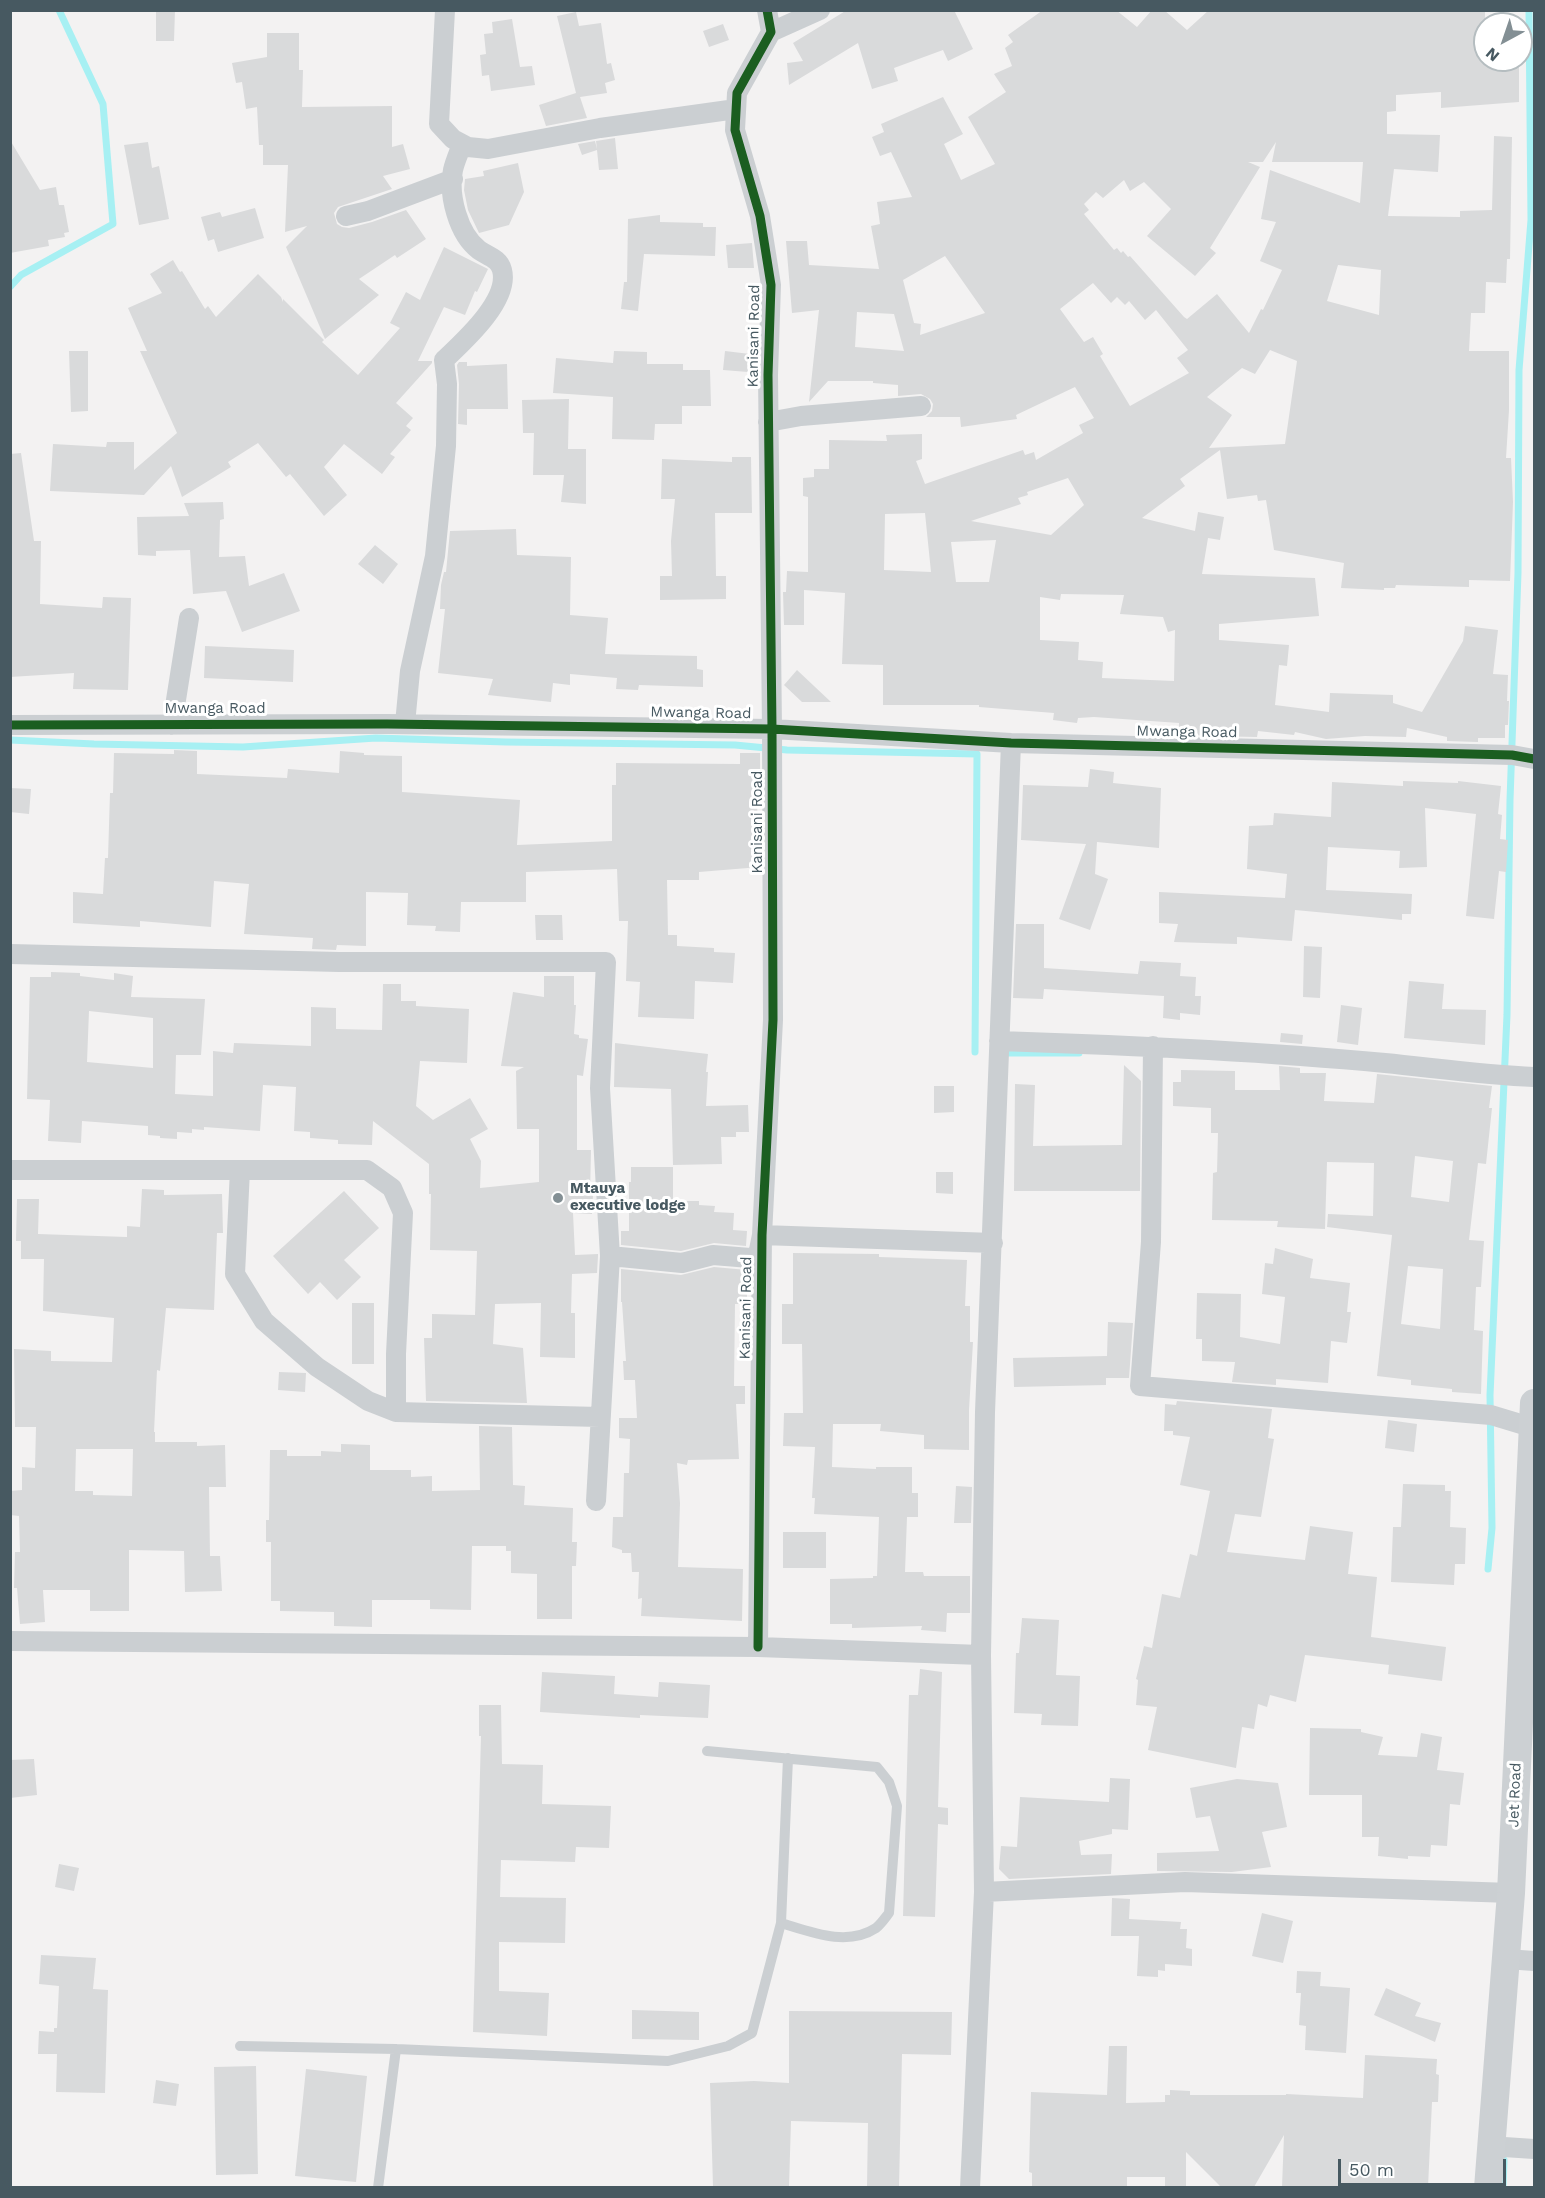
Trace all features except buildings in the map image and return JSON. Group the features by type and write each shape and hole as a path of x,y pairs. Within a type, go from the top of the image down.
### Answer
{"main road":[{"name":"Jet Road","path":"1488,2187 1511,1893 1525,1763 1534,1415"}],"street":[{"path":"445,10 439,124 453,139 468,147 488,148 600,128 736,109"},
{"path":"767,10 771,32 820,10"},
{"name":"Kanisani Road","path":"758,1647 762,1235 773,1020 768,422 771,285 760,216 735,129 737,93 771,32"},
{"path":"405,724 410,671 435,556 446,446 447,392 444,360 493,308 503,283 502,269 497,262 474,246 461,229 456,213 453,172 462,144"},
{"path":"346,216 368,212 453,179"},
{"path":"768,422 801,416 921,406"},
{"path":"172,725 189,618"},
{"name":"Mwanga Road","path":"10,725 405,724 772,729 1011,743 1512,755 1534,759"},
{"path":"970,2187 984,1892 981,1655 985,1412 1011,743"},
{"path":"10,954 339,962 606,962 600,1088 610,1256 596,1501"},
{"path":"999,1041 1153,1046 1385,1063 1503,1076 1534,1077"},
{"path":"1153,1046 1151,1242 1140,1386 1491,1415 1534,1415"},
{"path":"10,1170 367,1170 392,1188 403,1213 396,1354 396,1412"},
{"path":"240,1170 235,1274 264,1321 326,1372 368,1401 396,1412 600,1417"},
{"path":"610,1256 682,1263 713,1255 750,1258 758,1255 762,1235 993,1243"},
{"path":"10,1641 758,1647 981,1655"},
{"path":"984,1892 1185,1882 1511,1893"},
{"path":"1506,1959 1534,1961"},
{"path":"1490,2154 1504,2147 1534,2150"}],"lane":[{"path":"707,1751 877,1767 890,1782 897,1806 889,1913 878,1927 857,1936 826,1936 781,1923"},
{"path":"240,2046 396,2049 668,2061 728,2046 752,2033 781,1923 788,1758"},
{"path":"378,2187 396,2049"}],"waterway":[{"path":"10,287 21,275 113,224 103,104 59,10"},
{"path":"1488,1569 1492,1528 1490,1395 1507,1015 1510,800 1518,573 1519,370 1531,220 1529,10"},
{"path":"10,740 243,747 376,738 735,745 787,750 977,754 975,1052"},
{"path":"1000,1053 1079,1053"},
{"path":"1503,2188 1504,2160"}],"cycle path":[{"path":"758,1647 762,1235 773,1020 768,375 771,285 760,216 735,130 737,93 771,32 767,10"},
{"path":"10,725 387,724 772,729 1011,743 1512,755 1534,759"}],"place":[{"name":"Mtauya executive lodge","path":"558,1198"}]}
